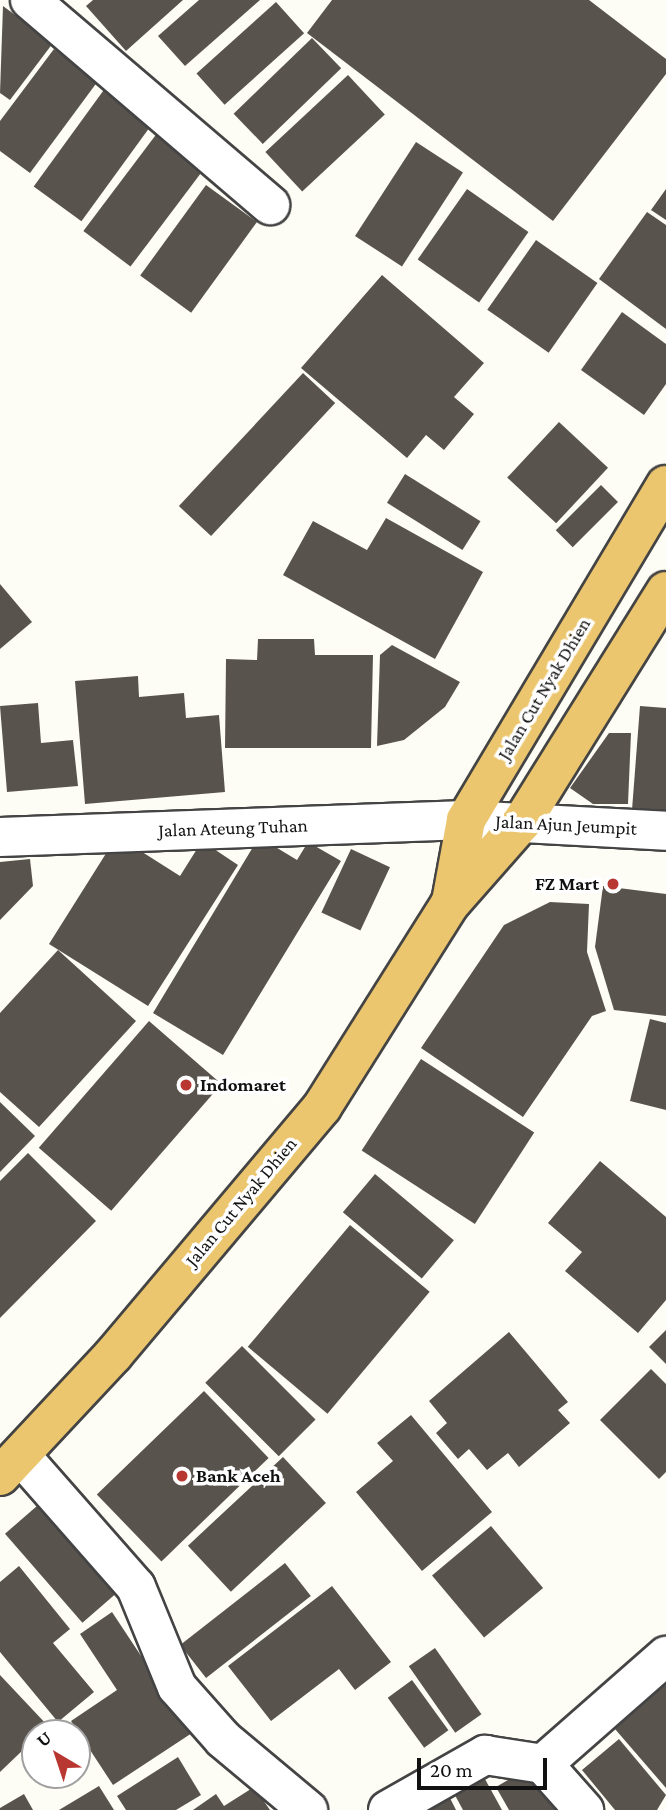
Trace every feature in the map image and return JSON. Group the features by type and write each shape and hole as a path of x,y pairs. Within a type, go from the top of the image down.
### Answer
{"highway":[{"name":"Jalan Cut Nyak Dhien","path":"450,904 466,820 666,485"},
{"name":"Jalan Cut Nyak Dhien","path":"10,1466 322,1107 450,904 522,822 666,591"}],"street":[{"path":"30,0 270,205"},
{"name":"Jalan Ajun Jeumpit","path":"466,820 666,831"},
{"name":"Jalan Ateung Tuhan","path":"0,837 466,820"},
{"path":"10,1466 136,1587 177,1687 223,1739 307,1810"},
{"path":"543,1765 666,1656"},
{"path":"388,1810 485,1755 543,1765 584,1810"}],"building":[{"path":"93,0 183,0 126,51 86,6"},
{"path":"199,0 260,0 185,66 158,36"},
{"path":"332,0 589,0 666,59 666,74 553,221 307,33"},
{"path":"276,2 304,33 225,105 196,74"},
{"path":"3,6 53,43 10,100 0,93"},
{"path":"312,38 341,68 263,144 234,114"},
{"path":"54,49 98,81 30,173 0,151 0,121"},
{"path":"348,75 385,114 302,192 265,152"},
{"path":"106,87 154,122 81,221 34,187"},
{"path":"158,132 205,168 130,267 83,231"},
{"path":"416,142 463,172 402,266 355,236"},
{"path":"206,185 257,222 191,313 140,276"},
{"path":"467,189 528,232 479,302 418,259"},
{"path":"666,189 666,220 651,210"},
{"path":"647,212 666,225 666,329 599,279"},
{"path":"536,240 597,283 549,353 487,310"},
{"path":"382,275 484,363 454,397 474,414 444,450 426,435 407,458 301,368"},
{"path":"622,312 666,344 666,384 644,415 581,370"},
{"path":"303,373 335,403 211,536 179,506"},
{"path":"559,422 608,468 556,523 507,478"},
{"path":"405,474 480,521 462,550 387,503"},
{"path":"601,485 618,502 573,547 556,530"},
{"path":"386,518 483,572 435,659 283,575 313,521 367,550"},
{"path":"0,584 32,622 0,649"},
{"path":"258,639 314,639 315,655 373,655 371,748 225,748 226,659 257,660"},
{"path":"392,645 460,682 445,707 404,740 377,746 380,655"},
{"path":"138,676 139,697 184,693 186,718 219,715 225,792 85,804 75,681"},
{"path":"38,703 41,743 73,740 78,786 7,792 0,706"},
{"path":"640,706 666,708 666,812 632,810"},
{"path":"609,733 631,733 628,804 593,804 570,788"},
{"path":"117,836 180,876 202,841 238,865 148,1006 49,944"},
{"path":"259,837 297,860 308,842 341,861 223,1055 153,1013"},
{"path":"351,849 390,867 360,931 321,912"},
{"path":"30,859 33,886 0,920 0,862"},
{"path":"603,886 666,894 666,1016 614,1010 595,947"},
{"path":"550,902 589,904 587,952 606,1011 592,1016 523,1117 421,1048 504,925"},
{"path":"58,950 136,1021 39,1127 0,1092 0,1013"},
{"path":"650,1019 666,1023 666,1110 630,1101"},
{"path":"149,1021 221,1084 111,1211 39,1148"},
{"path":"421,1059 534,1133 475,1224 362,1150"},
{"path":"0,1102 35,1136 0,1172"},
{"path":"28,1153 96,1221 0,1318 0,1181"},
{"path":"600,1161 666,1217 666,1300 638,1333 565,1271 582,1252 548,1223"},
{"path":"375,1174 454,1240 422,1279 343,1212"},
{"path":"350,1225 430,1292 327,1414 248,1347"},
{"path":"666,1330 666,1364 649,1347"},
{"path":"509,1332 568,1402 558,1410 570,1423 519,1467 508,1453 487,1470 469,1449 458,1459 436,1433 447,1423 429,1401"},
{"path":"242,1346 316,1420 279,1456 205,1383"},
{"path":"651,1369 666,1384 666,1472 659,1479 600,1420"},
{"name":"Bank Aceh","path":"204,1391 269,1458 161,1561 97,1495"},
{"path":"411,1415 492,1512 422,1571 356,1492 393,1461 377,1443"},
{"path":"283,1457 326,1503 231,1592 188,1546"},
{"path":"45,1499 122,1588 82,1623 5,1534"},
{"path":"491,1526 543,1588 484,1638 432,1575"},
{"path":"285,1563 311,1596 206,1678 180,1645"},
{"path":"19,1566 70,1629 53,1643 94,1692 62,1719 56,1719 0,1652 0,1582"},
{"path":"332,1586 391,1662 355,1690 339,1669 271,1721 228,1666"},
{"path":"112,1612 192,1733 113,1785 91,1751 91,1719 74,1719 117,1690 80,1634"},
{"path":"435,1648 481,1714 455,1733 409,1666"},
{"path":"0,1675 41,1719 21,1719 21,1752 0,1772"},
{"path":"412,1680 448,1730 424,1748 388,1698"},
{"path":"666,1684 666,1788 615,1729"},
{"path":"619,1739 666,1795 657,1810 615,1810 582,1770"},
{"path":"178,1757 201,1795 176,1810 126,1810 117,1796"},
{"path":"532,1766 558,1810 509,1810 496,1787"},
{"path":"480,1770 502,1810 463,1810 450,1786"},
{"path":"99,1786 114,1810 59,1810"},
{"path":"254,1787 270,1810 193,1810 216,1794 224,1806"},
{"path":"24,1794 33,1810 0,1810 0,1808"},
{"path":"448,1794 456,1810 420,1810"}],"place":[{"name":"FZ Mart","path":"613,884"},
{"name":"Indomaret","path":"186,1085"},
{"name":"Bank Aceh","path":"182,1476"}]}
